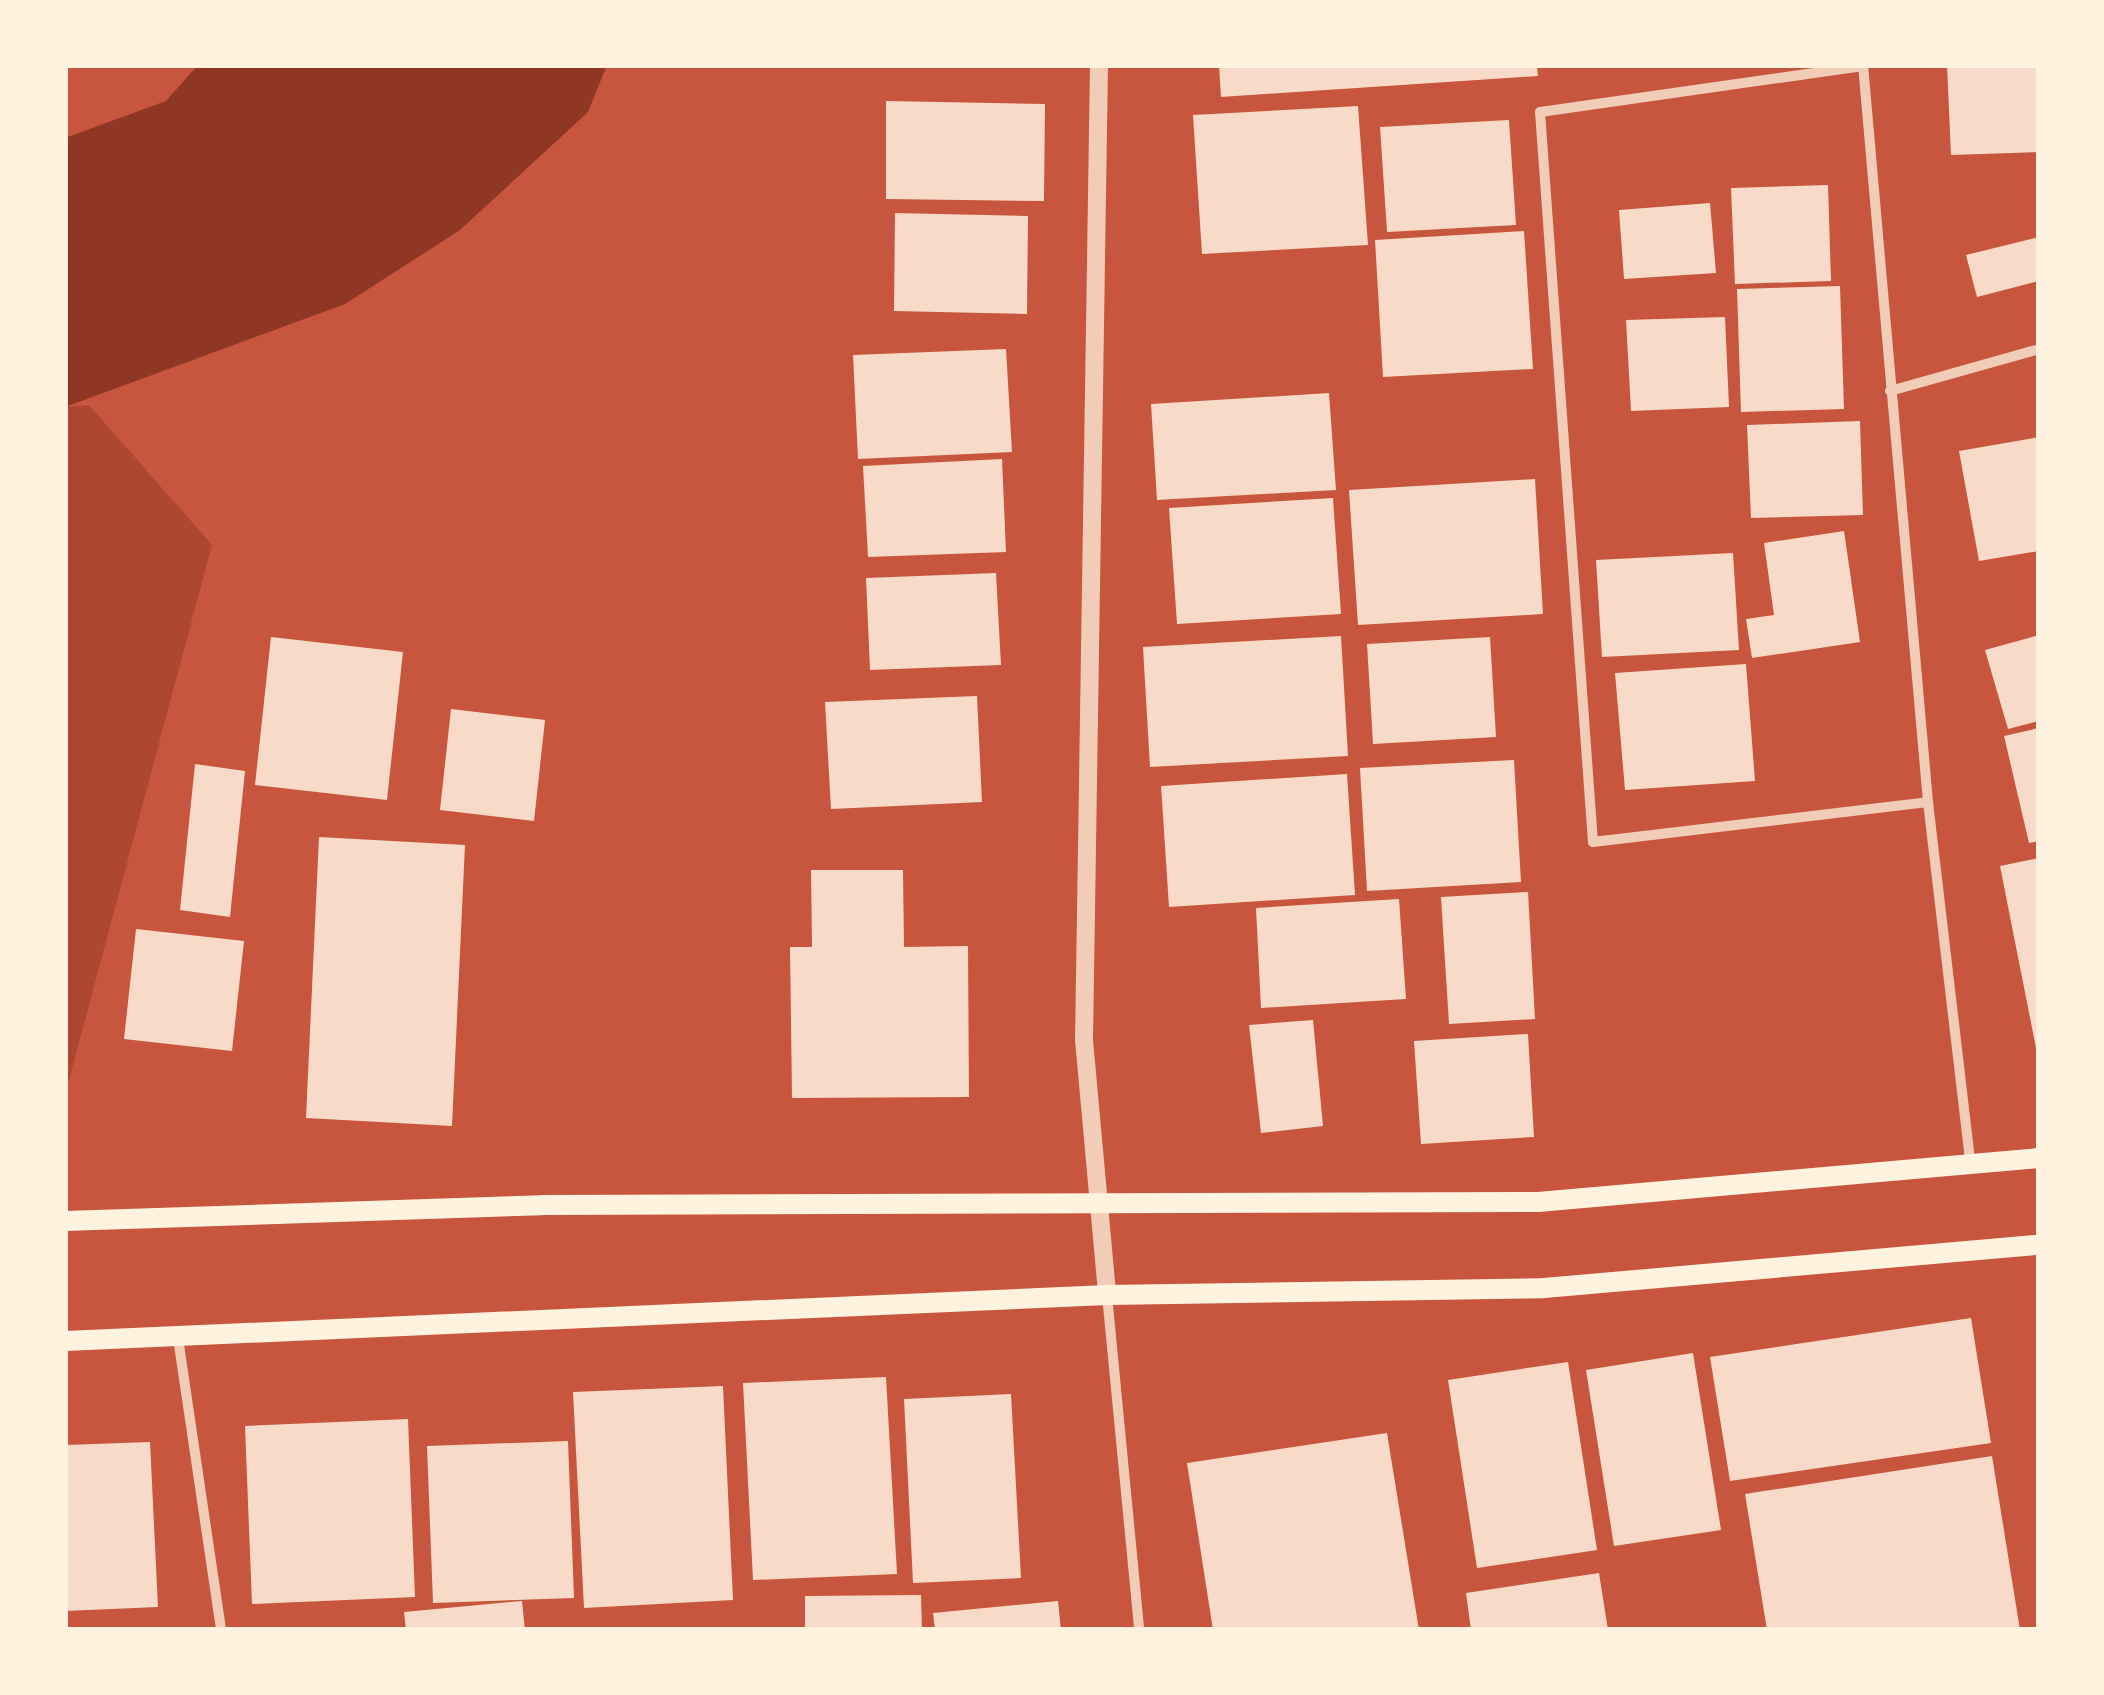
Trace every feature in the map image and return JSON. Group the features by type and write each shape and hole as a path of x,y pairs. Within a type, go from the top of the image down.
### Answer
{"main road":[{"path":"65,1221 542,1205 1099,1209 1538,1202 1971,1168 2039,1158"},
{"path":"65,1341 1107,1295 1544,1288 2039,1244"}],"street":[{"path":"1099,65 1084,1040 1139,1630"},
{"path":"1928,802 1593,842 1540,112 1863,66 1928,802 1971,1168"},
{"path":"1890,391 2039,348"},
{"path":"178,1338 221,1630"}],"shaded area":[{"path":"198,65 607,65 588,112 460,230 345,304 65,407 65,138 166,101"},
{"path":"89,405 212,545 65,1095 65,407"}],"building":[{"path":"1219,65 1537,65 1538,76 1221,97"},
{"path":"1947,65 2039,65 2039,152 1951,155"},
{"path":"886,101 1045,104 1044,201 886,199"},
{"path":"1358,106 1368,245 1202,254 1193,115"},
{"path":"1509,120 1516,225 1387,232 1380,127"},
{"path":"1828,185 1831,281 1735,284 1731,188"},
{"path":"1710,203 1716,273 1624,279 1619,210"},
{"path":"895,213 1028,216 1027,314 894,311"},
{"path":"1524,231 1533,369 1383,377 1375,240"},
{"path":"2039,237 2039,281 1977,297 1966,255"},
{"path":"1840,286 1844,409 1741,412 1737,289"},
{"path":"1725,317 1729,407 1631,411 1626,320"},
{"path":"1006,349 1012,452 858,459 853,355"},
{"path":"1329,393 1336,490 1157,500 1151,404"},
{"path":"1860,421 1863,515 1751,518 1747,425"},
{"path":"2039,437 2039,551 1979,561 1959,451"},
{"path":"1002,459 1006,552 868,557 863,466"},
{"path":"1535,479 1543,614 1358,625 1349,490"},
{"path":"1333,498 1341,614 1177,624 1169,508"},
{"path":"1844,531 1860,642 1752,658 1746,619 1774,615 1764,543"},
{"path":"1733,553 1739,650 1602,657 1596,560"},
{"path":"996,573 1001,665 870,670 866,578"},
{"path":"2039,635 2039,721 2008,729 1985,650"},
{"path":"1341,636 1348,756 1150,767 1143,647"},
{"path":"271,637 403,652 387,800 255,785"},
{"path":"1490,637 1496,737 1373,744 1367,644"},
{"path":"1746,664 1755,781 1625,790 1615,673"},
{"path":"977,696 982,802 831,809 825,702"},
{"path":"451,709 545,720 534,821 440,810"},
{"path":"2039,728 2039,841 2029,843 2004,736"},
{"path":"1514,760 1521,882 1367,891 1360,768"},
{"path":"195,764 245,771 230,917 180,910"},
{"path":"1347,774 1355,895 1169,907 1161,786"},
{"path":"319,837 465,845 452,1126 306,1118"},
{"path":"2039,858 2039,1053 2037,1053 2000,866"},
{"path":"811,870 903,870 904,947 968,946 969,1097 792,1098 790,947 812,947"},
{"path":"1528,892 1535,1019 1449,1024 1441,897"},
{"path":"1399,899 1406,999 1261,1008 1256,908"},
{"path":"136,929 244,941 232,1051 124,1039"},
{"path":"1313,1020 1323,1126 1261,1133 1249,1025"},
{"path":"1528,1034 1534,1137 1421,1144 1414,1041"},
{"path":"1971,1318 1991,1443 1730,1481 1710,1357"},
{"path":"1693,1353 1721,1530 1614,1546 1586,1370"},
{"path":"1568,1362 1597,1550 1477,1568 1448,1380"},
{"path":"886,1377 897,1574 753,1580 743,1383"},
{"path":"723,1386 733,1600 584,1608 573,1392"},
{"path":"1011,1394 1021,1578 913,1583 904,1399"},
{"path":"408,1419 415,1597 252,1604 245,1426"},
{"path":"1387,1433 1419,1630 1213,1630 1187,1463"},
{"path":"568,1441 574,1598 433,1603 427,1446"},
{"path":"150,1442 158,1607 65,1611 65,1445"},
{"path":"1992,1456 2020,1630 1767,1630 1745,1494"},
{"path":"1599,1573 1608,1630 1471,1630 1466,1593"},
{"path":"921,1595 922,1630 805,1630 805,1596"},
{"path":"522,1601 525,1630 406,1630 404,1612"},
{"path":"1058,1601 1061,1630 935,1630 933,1613"}]}
